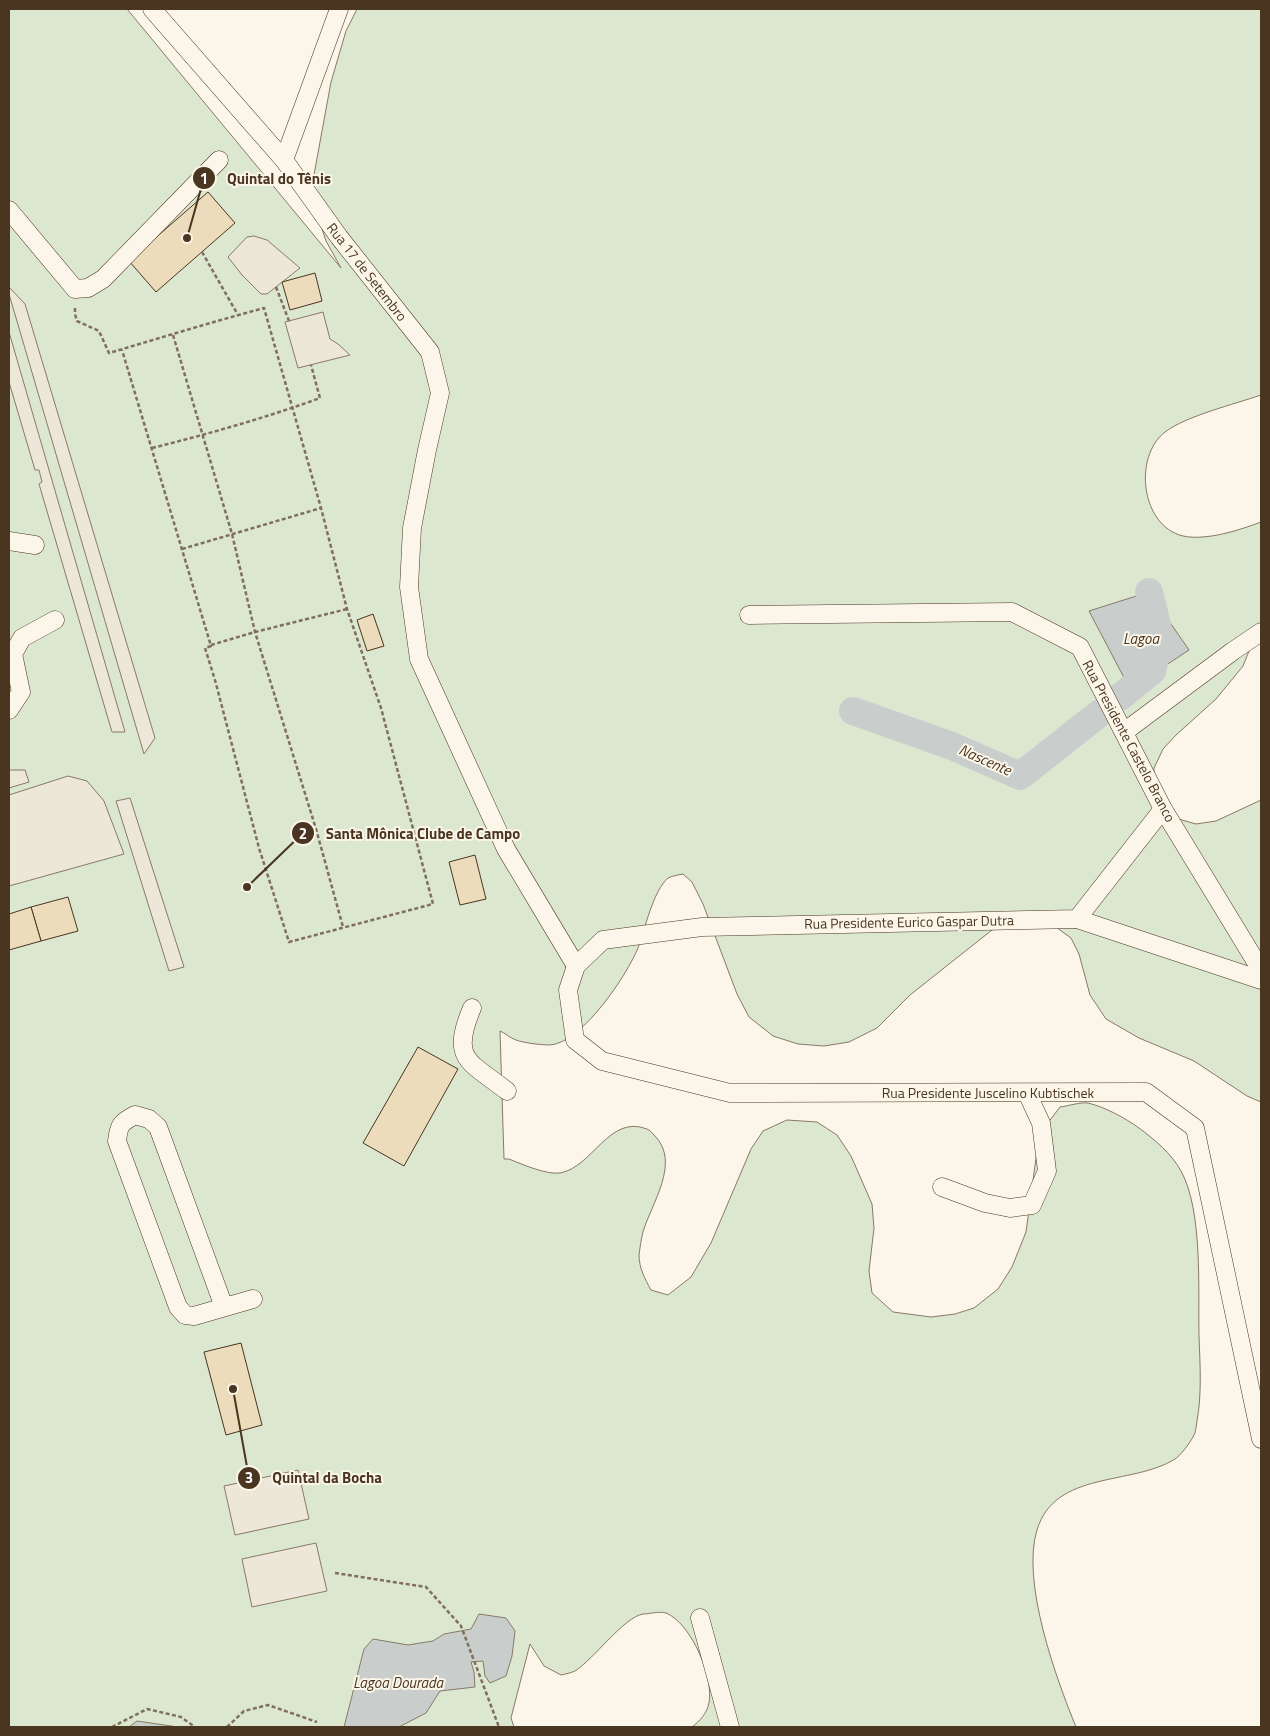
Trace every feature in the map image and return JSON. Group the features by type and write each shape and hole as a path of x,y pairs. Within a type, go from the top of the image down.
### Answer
{"street":[{"name":"Rua 17 de Setembro","path":"152,9 284,160 339,237 430,352 440,393 426,450 412,528 409,587 419,659 506,849 576,966"},
{"path":"284,160 340,9"},
{"path":"9,210 75,289 88,288 103,279 219,160"},
{"path":"9,541 35,545"},
{"name":"Rua Presidente Castelo Branco","path":"749,615 1012,612 1080,647 1163,808 1261,970"},
{"path":"9,710 21,692 13,654 22,638 55,620"},
{"path":"1124,732 1261,632"},
{"path":"1077,919 1163,808"},
{"name":"Rua Presidente Eurico Gaspar Dutra","path":"603,940 702,927 1077,919 1261,980"},
{"name":"Rua Presidente Juscelino Kubtischek","path":"603,940 576,966 568,990 575,1040 602,1061 730,1093 1146,1092 1195,1128 1256,1383 1261,1439"},
{"path":"472,1008 465,1026 462,1044 466,1059 506,1092"},
{"path":"942,1187 985,1203 1010,1208 1032,1205 1047,1171 1041,1123 1027,1093"},
{"path":"224,1307 158,1127 149,1119 135,1115 122,1122 118,1129 117,1141 178,1307 185,1315 194,1316 253,1299"},
{"path":"700,1618 730,1727"}],"path":[{"path":"202,252 238,315"},
{"path":"276,287 289,321"},
{"path":"75,308 74,314 77,321 99,331 109,353 264,308 321,508 347,609 382,708 433,904 289,942 259,848 205,648 254,632 347,609"},
{"path":"173,335 232,534 254,632 316,828 343,928"},
{"path":"122,350 211,646"},
{"path":"152,448 202,435 320,398 311,365"},
{"path":"182,549 321,508"},
{"path":"335,1573 426,1587 461,1626 499,1727"},
{"path":"227,1727 244,1712 268,1705 317,1722"},
{"path":"112,1727 147,1709 182,1716 195,1727"}],"green space":[{"path":"9,9 127,9 341,268 326,241 314,205 313,180 331,82 346,31 357,9 1261,9 1261,395 1185,421 1165,432 1155,443 1148,457 1146,490 1150,505 1158,519 1169,530 1183,536 1212,536 1261,522 1261,621 1243,666 1216,699 1163,749 1154,768 1154,792 1175,818 1196,824 1216,821 1261,800 1261,1102 1247,1096 1194,1061 1139,1038 1106,1019 1090,995 1079,954 1071,938 1053,925 1008,924 992,930 910,995 877,1028 849,1042 824,1046 798,1044 773,1036 749,1017 737,994 703,904 692,882 683,874 668,878 663,884 650,911 638,948 624,974 602,1006 576,1033 563,1041 550,1045 519,1041 500,1031 504,1159 509,1159 541,1171 560,1173 572,1169 611,1135 622,1129 634,1126 649,1130 662,1147 665,1158 665,1171 662,1184 643,1232 639,1260 651,1290 668,1295 691,1277 711,1243 751,1149 763,1131 787,1120 817,1122 837,1135 851,1156 872,1204 874,1228 869,1271 872,1293 893,1312 931,1317 955,1314 974,1308 998,1289 1012,1267 1026,1232 1037,1151 1044,1128 1060,1107 1088,1103 1108,1110 1139,1128 1168,1153 1181,1171 1188,1188 1196,1229 1199,1274 1199,1410 1195,1434 1175,1459 1138,1473 1077,1488 1060,1497 1046,1511 1037,1530 1033,1551 1037,1602 1043,1630 1059,1683 1076,1727 692,1727 703,1716 708,1707 710,1692 708,1679 699,1652 692,1639 675,1619 661,1612 643,1614 627,1622 583,1665 575,1671 561,1675 544,1666 530,1644 511,1718 514,1727 9,1727"}],"shaded area":[{"path":"254,236 267,240 300,268 267,294 261,294 242,275 228,257 247,237"},
{"path":"9,287 25,304 155,738 144,754 9,294"},
{"path":"323,312 330,339 350,355 298,368 285,322"},
{"path":"9,332 125,732 112,732 39,484 42,482 39,470 35,470 9,382"},
{"path":"9,770 25,770 29,782 9,788"},
{"path":"68,776 87,781 104,801 124,854 9,886 9,795"},
{"path":"130,798 184,967 169,971 116,801"},
{"path":"298,1470 309,1519 235,1535 224,1486"},
{"path":"316,1543 327,1591 252,1607 242,1559"}],"water":[{"name":"Lagoa","path":"1149,592 1189,650 1130,689 1089,611"},
{"name":"Lagoa Dourada","path":"479,1614 506,1618 515,1631 512,1656 506,1676 490,1683 485,1676 483,1661 471,1662 475,1687 440,1691 426,1713 399,1727 344,1727 364,1649 373,1639 408,1645 433,1641 444,1634 471,1629"},
{"path":"137,1721 178,1727 129,1727"}],"building":[{"path":"208,192 235,223 156,292 129,261"},
{"path":"315,273 322,301 290,310 282,282"},
{"path":"373,614 384,646 367,651 357,620"},
{"path":"475,855 486,899 460,905 449,862"},
{"path":"68,897 78,931 41,941 31,907"},
{"path":"31,907 41,941 9,950 9,914"},
{"path":"418,1047 458,1069 404,1166 363,1143"},
{"path":"241,1343 262,1425 226,1435 204,1352"}],"waterway":[{"name":"Nascente","path":"1120,697 1152,671 1160,637 1149,592"},
{"name":"Nascente","path":"853,711 952,746 1020,776 1100,713"}],"place":[{"name":"Quintal do Tênis","path":"187,238"},
{"name":"Santa Mônica Clube de Campo","path":"247,887"},
{"name":"Quintal da Bocha","path":"233,1389"}]}
